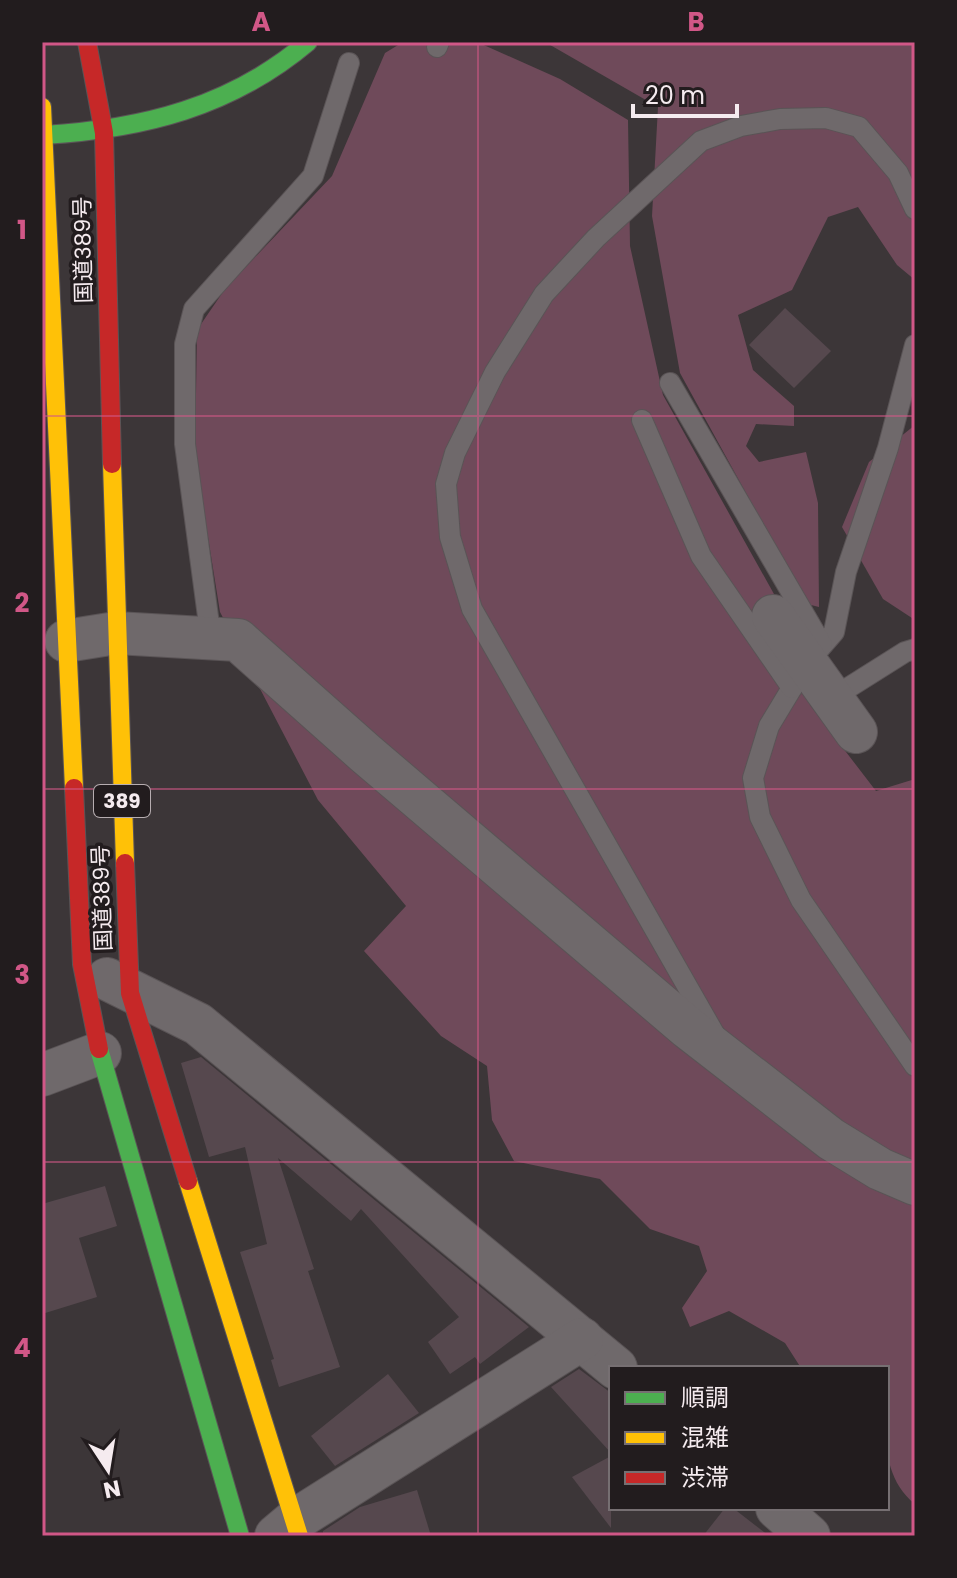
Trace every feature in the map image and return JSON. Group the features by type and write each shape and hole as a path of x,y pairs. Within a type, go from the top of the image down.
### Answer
{"main road":[{"name":"国道389号","path":"87,42 104,133 116,633 130,993 290,1531"},
{"path":"43,119 104,133 225,99 308,42"},
{"name":"国道389号","path":"43,119 66,641 55,692 82,964 100,1053 240,1536"}],"street":[{"path":"773,616 856,732"},
{"path":"66,641 116,633 238,640 365,753 728,1059 831,1139 880,1169 915,1184"},
{"path":"82,964 130,993 198,1024 614,1366"},
{"path":"42,1075 100,1053"},
{"path":"290,1531 582,1339"},
{"path":"779,1510 809,1536"}],"lane":[{"path":"211,639 185,444 188,333 194,309 313,176 349,63"},
{"path":"728,1059 472,609 450,537 446,484 455,453 495,372 544,294 596,238 701,141 741,126 780,119 826,118 859,127 898,173 915,209"},
{"path":"915,345 888,448 846,572 834,632 807,666 769,726 753,778 760,817 801,900 915,1066"},
{"path":"670,383 807,666"},
{"path":"642,420 701,556 807,666"},
{"path":"832,698 905,652 915,649"}],"shaded area":[{"path":"403,42 477,42 560,79 628,120 630,246 663,395 794,630 810,705 876,791 915,779 915,1504 902,1491 889,1459 889,1366 800,1366 785,1343 729,1311 690,1327 682,1308 707,1271 699,1246 650,1229 600,1179 514,1161 492,1120 487,1066 441,1036 364,951 406,906 318,800 220,612 195,456 197,330 225,289 332,176 385,53"},
{"path":"545,42 915,42 915,280 897,265 858,207 828,217 792,290 738,315 753,370 794,406 794,426 756,424 746,446 759,462 806,452 818,503 819,607 807,604 680,373 652,216 658,107"},
{"path":"915,425 915,620 883,599 842,527 869,462"}],"building":[{"path":"785,308 831,351 794,388 749,345"},
{"path":"201,1057 529,1327 480,1364 475,1357 450,1374 428,1342 459,1317 361,1209 351,1221 278,1158 314,1269 308,1271 340,1367 279,1387 271,1360 274,1359 240,1252 267,1244 245,1147 209,1157 181,1063"},
{"path":"105,1186 117,1226 79,1238 97,1297 42,1314 42,1204"},
{"path":"579,1369 609,1392 609,1451 551,1387"},
{"path":"388,1374 419,1413 335,1466 311,1436"},
{"path":"609,1457 611,1528 572,1477"},
{"path":"417,1490 431,1536 323,1536 323,1531 360,1507"},
{"path":"723,1510 736,1510 769,1536 703,1536"}],"traffic: fast":[{"path":"44,135 116,127 184,111 248,83 308,42"},
{"path":"99,1049 240,1536"}],"traffic: slow":[{"path":"42,107 74,788"},
{"path":"112,464 125,863"},
{"path":"188,1181 299,1536"}],"traffic: jam":[{"path":"87,42 104,133 112,464"},
{"path":"74,788 82,964 99,1049"},
{"path":"125,863 130,993 188,1181"}]}
